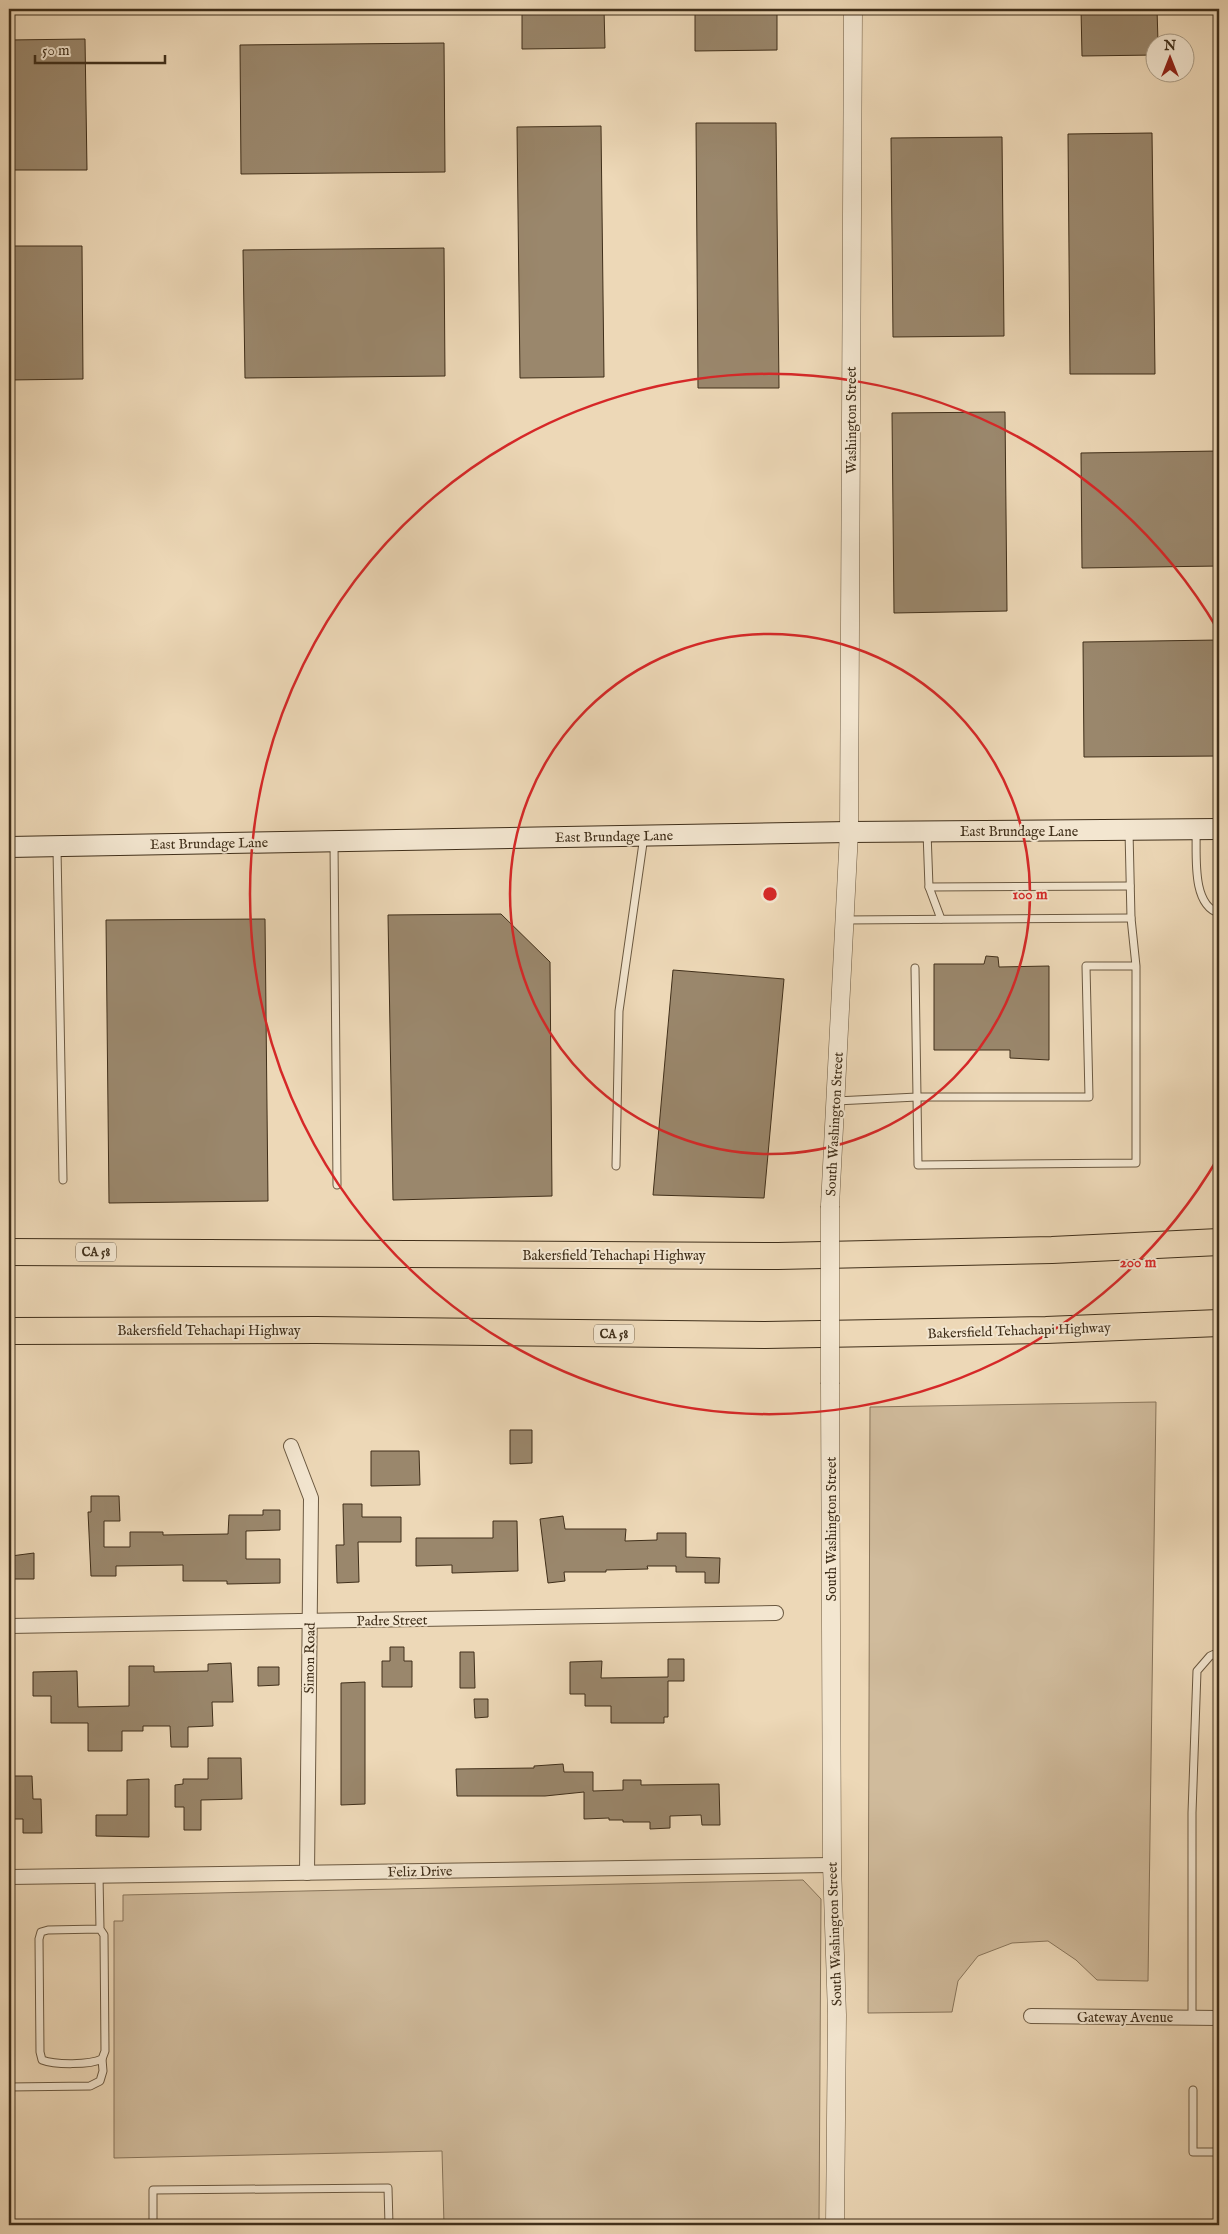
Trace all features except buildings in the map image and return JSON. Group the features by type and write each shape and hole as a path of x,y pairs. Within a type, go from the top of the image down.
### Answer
{"highway":[{"name":"Bakersfield Tehachapi Highway","path":"9,1252 778,1256 1052,1250 1219,1242"},
{"name":"Bakersfield Tehachapi Highway","path":"9,1331 316,1330 774,1335 1046,1330 1219,1323"}],"main road":[{"name":"East Brundage Lane","path":"9,847 849,832 1219,830"}],"street":[{"name":"Washington Street","path":"849,832 854,9"},
{"name":"South Washington Street","path":"834,2225 837,2015 832,1865 830,1206 849,832"},
{"name":"Simon Road","path":"291,1446 311,1498 307,1873"},
{"name":"Padre Street","path":"9,1626 776,1614"},
{"name":"Feliz Drive","path":"9,1877 832,1865"},
{"name":"Gateway Avenue","path":"1031,2016 1219,2018"}],"lane":[{"path":"915,968 918,1165 1136,1163 1136,966 1131,918 1129,830"},
{"path":"1196,830 1198,881 1202,900 1213,911 1219,913"},
{"path":"927,832 929,887 941,919"},
{"path":"616,1166 619,1012 644,836"},
{"path":"334,841 337,1185"},
{"path":"56,846 63,1180"},
{"path":"929,887 1130,886"},
{"path":"844,920 1131,918"},
{"path":"835,1102 917,1097 1089,1097 1086,966 1136,966"},
{"path":"1192,2018 1192,1814 1197,1671 1210,1656 1219,1652"},
{"path":"9,2087 90,2086 100,2081 103,2071 102,2059 105,2051 104,1935 100,1929 99,1876"},
{"path":"100,1929 48,1930 41,1932 39,1939 40,2052 42,2060 50,2063 96,2062 102,2059"},
{"path":"1193,2090 1193,2152 1219,2152"},
{"path":"153,2225 153,2190 388,2188 389,2225"}],"shaded area":[{"path":"1156,1402 1148,1981 1097,1980 1076,1960 1048,1941 1012,1943 978,1956 958,1981 952,2012 868,2013 870,1407"},
{"path":"803,1880 821,1899 819,2225 444,2225 442,2151 114,2158 114,1921 123,1921 123,1895"}]}
